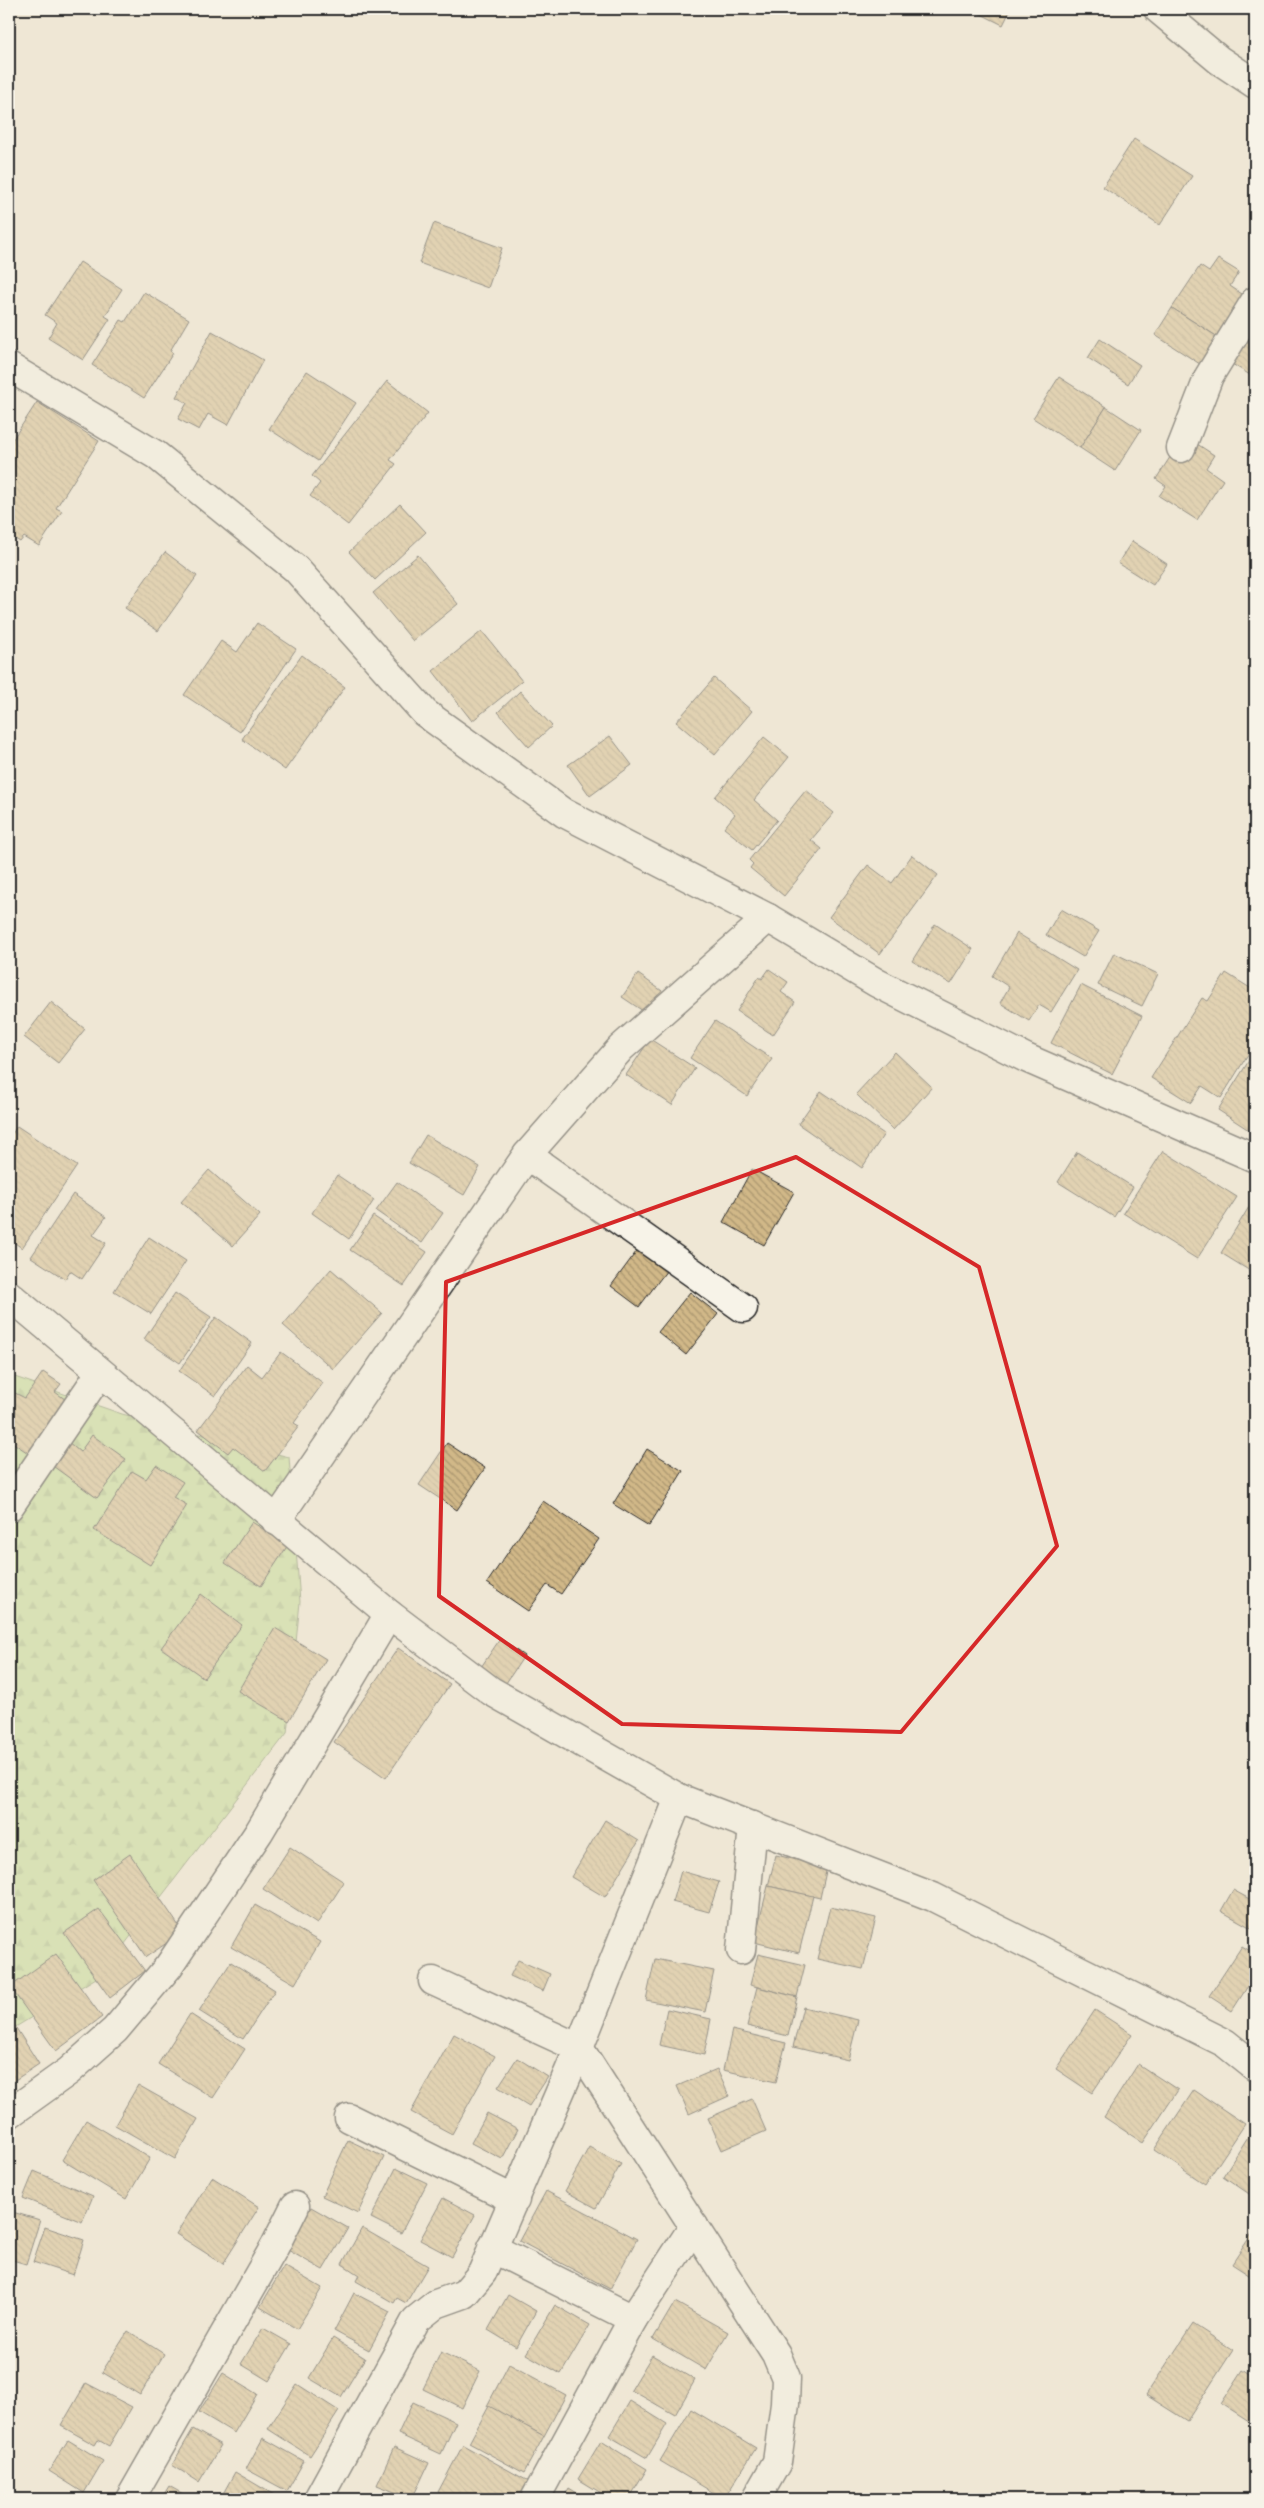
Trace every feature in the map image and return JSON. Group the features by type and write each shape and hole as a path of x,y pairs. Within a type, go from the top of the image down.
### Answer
{"street":[{"path":"1158,9 1219,60 1255,84"},
{"path":"1181,448 1209,376 1255,301"},
{"path":"9,367 156,455 296,569 425,713 564,813 768,918 877,983 1026,1058 1255,1158"},
{"path":"276,1521 527,1155 621,1048 768,918"},
{"path":"527,1155 743,1308"},
{"path":"9,1296 389,1614 491,1691 679,1798 933,1897 1225,2043 1255,2067"},
{"path":"9,1507 100,1373"},
{"path":"9,2114 69,2071 115,2030 169,1966 258,1832 389,1614"},
{"path":"318,2499 416,2320 436,2304 464,2294 482,2273 579,2048 679,1798"},
{"path":"741,1950 753,1826"},
{"path":"432,1981 579,2048 776,2354 786,2378 785,2404 777,2462 756,2499"},
{"path":"349,2118 515,2200"},
{"path":"130,2499 270,2254 295,2206"},
{"path":"535,2499 633,2319 694,2226"},
{"path":"492,2248 633,2319"}],"highlighted area":[{"path":"796,1157 979,1267 1057,1546 901,1732 622,1724 439,1596 446,1282"}],"green space":[{"path":"9,1375 122,1414 289,1457 300,1602 287,1733 101,1975 9,2031"}],"building":[{"path":"519,9 542,9 541,15"},
{"path":"971,9 1011,9 1003,25"},
{"path":"1134,139 1192,176 1160,225 1103,187"},
{"path":"434,223 502,248 488,288 419,263"},
{"path":"1218,259 1239,272 1230,286 1248,298 1221,339 1172,308 1200,266 1209,272"},
{"path":"80,262 122,289 105,316 110,319 83,360 48,338 57,323 45,315"},
{"path":"144,292 189,319 170,351 173,353 144,398 92,365 121,320 125,322"},
{"path":"1172,308 1221,339 1203,366 1155,335"},
{"path":"1255,326 1255,378 1232,364"},
{"path":"212,331 263,360 228,425 208,414 199,430 178,419 187,403 176,397"},
{"path":"1100,339 1140,365 1128,384 1088,358"},
{"path":"307,371 356,403 318,461 269,429"},
{"path":"1059,377 1106,407 1080,448 1033,418"},
{"path":"387,381 428,413 390,460 396,464 348,525 310,496 320,483 312,476"},
{"path":"37,402 99,441 56,508 62,511 39,546 24,537 20,542 9,535 9,445"},
{"path":"1106,407 1141,430 1115,471 1080,448"},
{"path":"1194,442 1214,455 1206,468 1223,480 1197,520 1159,496 1166,486 1156,479 1174,451"},
{"path":"400,504 426,532 375,580 349,552"},
{"path":"1132,541 1167,564 1153,585 1118,563"},
{"path":"165,552 197,576 158,631 125,608"},
{"path":"418,555 458,604 413,641 373,593"},
{"path":"257,623 296,649 240,732 184,695 221,641 237,652"},
{"path":"482,631 522,681 472,721 433,671"},
{"path":"302,655 345,687 285,770 242,739"},
{"path":"714,678 752,711 715,755 676,722"},
{"path":"520,691 552,726 529,747 498,712"},
{"path":"610,736 632,765 590,796 568,765"},
{"path":"764,737 789,757 754,800 777,820 752,850 724,828 735,814 715,797"},
{"path":"806,790 834,813 811,840 822,849 784,896 750,868 753,864 749,860"},
{"path":"912,855 938,875 880,954 829,917 868,865 892,883"},
{"path":"1061,909 1099,931 1083,957 1046,935"},
{"path":"935,924 973,949 951,984 912,961"},
{"path":"1017,933 1077,970 1051,1012 1039,1005 1029,1021 1000,1003 1009,987 992,976"},
{"path":"1114,953 1158,974 1142,1006 1098,985"},
{"path":"769,969 788,982 781,992 795,1002 773,1035 737,1011 759,977 762,979"},
{"path":"1226,973 1255,991 1255,1043 1221,1098 1202,1086 1191,1103 1151,1078 1202,998 1208,1001"},
{"path":"638,974 665,993 649,1015 622,997"},
{"path":"1081,985 1142,1016 1112,1074 1051,1043"},
{"path":"51,1002 85,1029 58,1063 24,1037"},
{"path":"715,1021 772,1059 747,1096 690,1058"},
{"path":"650,1039 695,1068 672,1105 626,1075"},
{"path":"1255,1051 1255,1134 1218,1110"},
{"path":"895,1052 932,1087 893,1130 856,1094"},
{"path":"821,1091 884,1134 862,1168 798,1124"},
{"path":"17,1126 77,1166 22,1248 9,1239 9,1139"},
{"path":"426,1135 480,1167 464,1195 409,1163"},
{"path":"1163,1151 1237,1197 1197,1259 1123,1213"},
{"path":"1077,1152 1133,1187 1114,1217 1058,1182"},
{"path":"752,1169 794,1192 764,1245 723,1222"},
{"path":"209,1170 260,1215 233,1246 181,1202"},
{"path":"337,1175 374,1200 349,1239 312,1213"},
{"path":"397,1182 443,1213 422,1243 376,1211"},
{"path":"73,1194 106,1217 93,1235 106,1243 82,1279 70,1271 65,1279 31,1257"},
{"path":"1255,1197 1255,1274 1221,1253"},
{"path":"373,1216 427,1252 404,1286 350,1250"},
{"path":"149,1237 186,1261 151,1314 114,1291"},
{"path":"639,1248 667,1270 639,1307 611,1286"},
{"path":"331,1269 382,1313 333,1369 283,1325"},
{"path":"690,1292 718,1314 686,1355 658,1332"},
{"path":"175,1293 211,1317 180,1363 144,1339"},
{"path":"216,1317 252,1343 215,1396 179,1371"},
{"path":"281,1352 323,1383 294,1423 299,1426 265,1471 233,1447 228,1453 198,1430 247,1365 262,1377"},
{"path":"43,1372 61,1384 55,1392 72,1404 34,1457 9,1440 9,1390 25,1398"},
{"path":"92,1435 126,1459 97,1498 50,1464 67,1441 80,1452"},
{"path":"447,1443 485,1468 457,1510 419,1485"},
{"path":"647,1449 683,1471 649,1526 613,1504"},
{"path":"156,1465 183,1482 173,1497 187,1505 150,1565 94,1530 132,1471 146,1479"},
{"path":"543,1501 599,1539 561,1594 547,1585 528,1611 487,1583"},
{"path":"252,1522 288,1545 261,1586 225,1563"},
{"path":"201,1594 242,1625 204,1678 161,1648"},
{"path":"275,1628 326,1659 289,1721 238,1691"},
{"path":"500,1639 524,1656 504,1686 479,1670"},
{"path":"398,1648 450,1684 386,1778 334,1742"},
{"path":"605,1820 639,1841 605,1897 571,1877"},
{"path":"290,1847 344,1882 317,1924 263,1889"},
{"path":"130,1854 183,1932 146,1957 93,1880"},
{"path":"776,1855 827,1867 820,1898 768,1886"},
{"path":"681,1871 719,1882 709,1912 672,1902"},
{"path":"768,1886 813,1896 799,1953 754,1942"},
{"path":"1233,1890 1255,1902 1255,1930 1221,1911"},
{"path":"255,1905 320,1942 295,1984 231,1947"},
{"path":"830,1907 876,1918 863,1969 817,1959"},
{"path":"99,1909 145,1971 110,1998 64,1933"},
{"path":"1242,1946 1255,1954 1255,1975 1232,2011 1209,1996"},
{"path":"56,1954 102,2017 56,2051 10,1987"},
{"path":"758,1954 805,1965 797,1997 750,1985"},
{"path":"655,1959 714,1971 705,2012 646,2000"},
{"path":"518,1960 550,1974 543,1991 510,1976"},
{"path":"231,1962 275,1990 243,2039 199,2011"},
{"path":"757,1987 797,1997 788,2036 747,2026"},
{"path":"803,2007 858,2020 848,2060 793,2047"},
{"path":"667,2009 711,2019 704,2055 659,2045"},
{"path":"1095,2010 1132,2034 1092,2093 1056,2069"},
{"path":"190,2014 245,2049 213,2098 158,2064"},
{"path":"9,2017 39,2064 9,2084"},
{"path":"732,2030 786,2043 776,2082 723,2070"},
{"path":"454,2034 495,2056 452,2134 411,2112"},
{"path":"517,2058 548,2077 529,2106 498,2087"},
{"path":"1138,2064 1178,2090 1143,2143 1104,2117"},
{"path":"717,2069 729,2096 689,2114 677,2086"},
{"path":"138,2085 198,2119 175,2159 115,2125"},
{"path":"1194,2090 1245,2124 1205,2184 1154,2150"},
{"path":"752,2099 766,2131 722,2150 708,2118"},
{"path":"487,2113 518,2129 502,2159 471,2143"},
{"path":"86,2120 150,2158 126,2199 62,2160"},
{"path":"1251,2132 1255,2134 1255,2198 1223,2176"},
{"path":"348,2140 384,2157 358,2213 322,2196"},
{"path":"589,2147 621,2164 596,2208 565,2191"},
{"path":"396,2168 427,2183 401,2233 371,2218"},
{"path":"34,2171 93,2196 82,2222 23,2198"},
{"path":"212,2177 259,2207 223,2264 176,2234"},
{"path":"546,2191 637,2239 610,2289 519,2241"},
{"path":"443,2198 475,2215 452,2257 420,2240"},
{"path":"311,2207 348,2228 323,2270 286,2249"},
{"path":"9,2211 40,2220 26,2264 9,2259"},
{"path":"45,2227 84,2240 73,2275 33,2262"},
{"path":"362,2228 428,2266 406,2303 397,2298 394,2303 356,2281 359,2275 342,2264"},
{"path":"1255,2229 1255,2279 1232,2264"},
{"path":"284,2266 322,2288 297,2329 260,2307"},
{"path":"354,2293 390,2312 369,2350 334,2331"},
{"path":"508,2295 536,2311 516,2347 488,2330"},
{"path":"675,2302 728,2332 706,2370 653,2339"},
{"path":"555,2305 590,2325 561,2374 526,2354"},
{"path":"1193,2324 1233,2350 1187,2421 1146,2395"},
{"path":"263,2328 291,2344 269,2381 241,2364"},
{"path":"128,2331 164,2354 140,2395 102,2372"},
{"path":"333,2338 365,2358 341,2397 309,2378"},
{"path":"441,2352 480,2371 462,2408 423,2389"},
{"path":"652,2355 695,2380 675,2415 631,2390"},
{"path":"509,2364 566,2395 544,2436 487,2406"},
{"path":"1243,2370 1255,2378 1255,2426 1221,2404"},
{"path":"223,2373 257,2394 234,2433 199,2412"},
{"path":"86,2383 132,2407 109,2446 98,2440 95,2445 61,2426"},
{"path":"297,2384 339,2411 310,2456 268,2429"},
{"path":"630,2401 667,2424 647,2458 609,2436"},
{"path":"413,2402 456,2422 441,2454 398,2434"},
{"path":"489,2406 544,2436 524,2473 469,2443"},
{"path":"691,2409 756,2448 724,2499 660,2461"},
{"path":"193,2429 221,2445 199,2482 172,2465"},
{"path":"263,2438 304,2461 287,2491 246,2469"},
{"path":"68,2440 103,2461 84,2493 49,2471"},
{"path":"601,2441 647,2469 629,2499 611,2499 578,2479"},
{"path":"463,2445 528,2481 518,2499 450,2499 438,2492"},
{"path":"394,2447 429,2463 412,2499 377,2485"},
{"path":"235,2472 281,2499 220,2499"},
{"path":"169,2486 192,2499 161,2499"},
{"path":"569,2488 587,2499 563,2499"}]}
